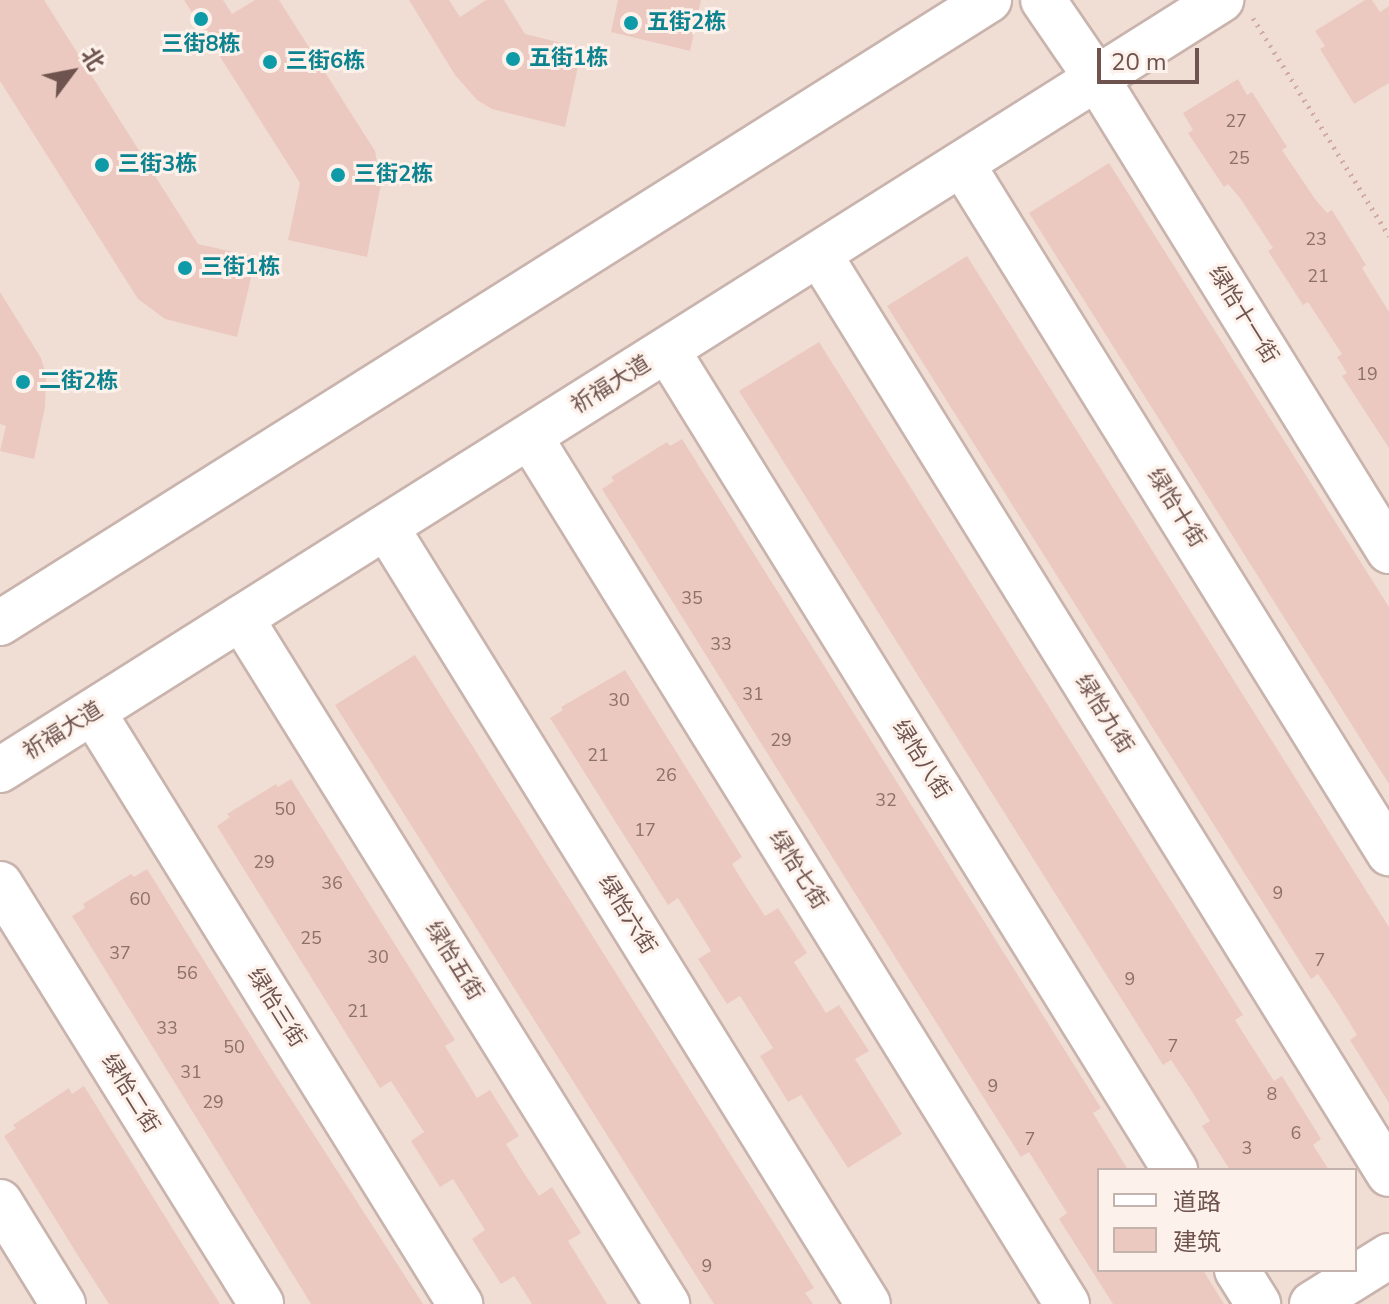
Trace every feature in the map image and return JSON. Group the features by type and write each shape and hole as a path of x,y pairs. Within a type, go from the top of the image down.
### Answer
{"street":[{"path":"0,623 989,0"},
{"name":"绿怡十一街","path":"1043,0 1097,79 1389,551"},
{"name":"祈福大道","path":"0,770 1097,79 1236,6"},
{"name":"绿怡十街","path":"962,164 1389,853"},
{"name":"绿怡九街","path":"819,254 1389,1174"},
{"name":"绿怡八街","path":"667,350 1174,1168"},
{"name":"绿怡七街","path":"530,437 1067,1304"},
{"name":"绿怡六街","path":"386,527 868,1304"},
{"name":"绿怡五街","path":"241,618 667,1304"},
{"name":"绿怡三街","path":"93,712 460,1304"},
{"name":"绿怡二街","path":"0,884 261,1304"},
{"path":"0,1202 63,1304"},
{"path":"1312,1304 1389,1256"},
{"path":"1238,1272 1258,1304"}],"path":[{"path":"1236,6 1389,236"}],"shaded area":[{"path":"0,0 1389,0 1389,1304 0,1304"}],"building":[{"path":"0,0 44,0 198,244 256,257 237,337 165,319 138,299 0,81"},
{"path":"184,0 223,0 232,14 255,0 279,0 375,151 381,184 367,257 288,240 300,183"},
{"name":"五街1栋","path":"409,0 449,0 460,17 486,0 504,0 525,34 582,48 565,127 492,109 477,100 455,75"},
{"name":"五街2栋","path":"618,0 701,0 690,51 611,32"},
{"path":"1365,0 1372,0 1380,12 1389,6 1389,83 1354,104 1320,49 1325,46 1315,31"},
{"path":"1238,79 1247,95 1252,92 1287,147 1282,150 1315,199 1327,213 1332,210 1366,265 1362,268 1389,312 1389,448 1342,376 1347,373 1337,357 1342,354 1308,302 1303,305 1268,251 1273,248 1240,198 1228,184 1224,187 1188,133 1193,130 1183,113"},
{"path":"1109,163 1389,607 1389,784 1029,213"},
{"path":"967,256 1389,927 1389,1103 1350,1040 1357,1035 1338,1004 1318,974 1311,979 887,306"},
{"name":"二街2栋","path":"0,292 41,358 46,374 45,407 34,459 0,451 6,426 0,424"},
{"path":"819,342 1243,1015 1235,1020 1274,1081 1282,1076 1321,1139 1313,1145 1328,1168 1229,1168 1202,1126 1210,1121 1191,1090 1171,1060 1163,1065 739,391"},
{"path":"682,439 1101,1108 1093,1113 1127,1168 1097,1168 1097,1272 1204,1272 1224,1304 1113,1304 1059,1219 1067,1213 1029,1152 1021,1157 602,489 614,481 611,477 667,442 670,446"},
{"path":"415,655 814,1288 805,1293 813,1304 714,1304 335,705"},
{"path":"625,670 742,857 732,864 748,890 765,916 778,908 807,953 794,962 826,1013 839,1005 869,1051 855,1059 902,1134 848,1168 801,1095 788,1102 760,1056 773,1048 740,996 727,1004 698,959 711,951 678,898 668,905 550,718 563,710 561,707"},
{"path":"291,779 455,1040 445,1046 477,1098 490,1090 519,1136 506,1144 522,1170 539,1196 552,1187 581,1233 568,1241 607,1304 532,1304 514,1276 501,1284 472,1239 485,1230 453,1179 440,1187 411,1141 424,1132 391,1081 380,1088 217,826 230,817 227,814 276,784 278,787"},
{"path":"147,869 423,1304 311,1304 72,916 85,908 83,904 131,874 134,877"},
{"path":"84,1086 220,1304 109,1304 77,1254 4,1136 16,1128 13,1125 69,1088 72,1094"}],"place":[{"name":"三街8栋","path":"201,19"},
{"name":"五街2栋","path":"631,23"},
{"name":"五街1栋","path":"513,59"},
{"name":"三街6栋","path":"270,62"},
{"name":"三街3栋","path":"102,165"},
{"name":"三街2栋","path":"338,175"},
{"name":"三街1栋","path":"185,268"},
{"name":"二街2栋","path":"23,382"}]}
